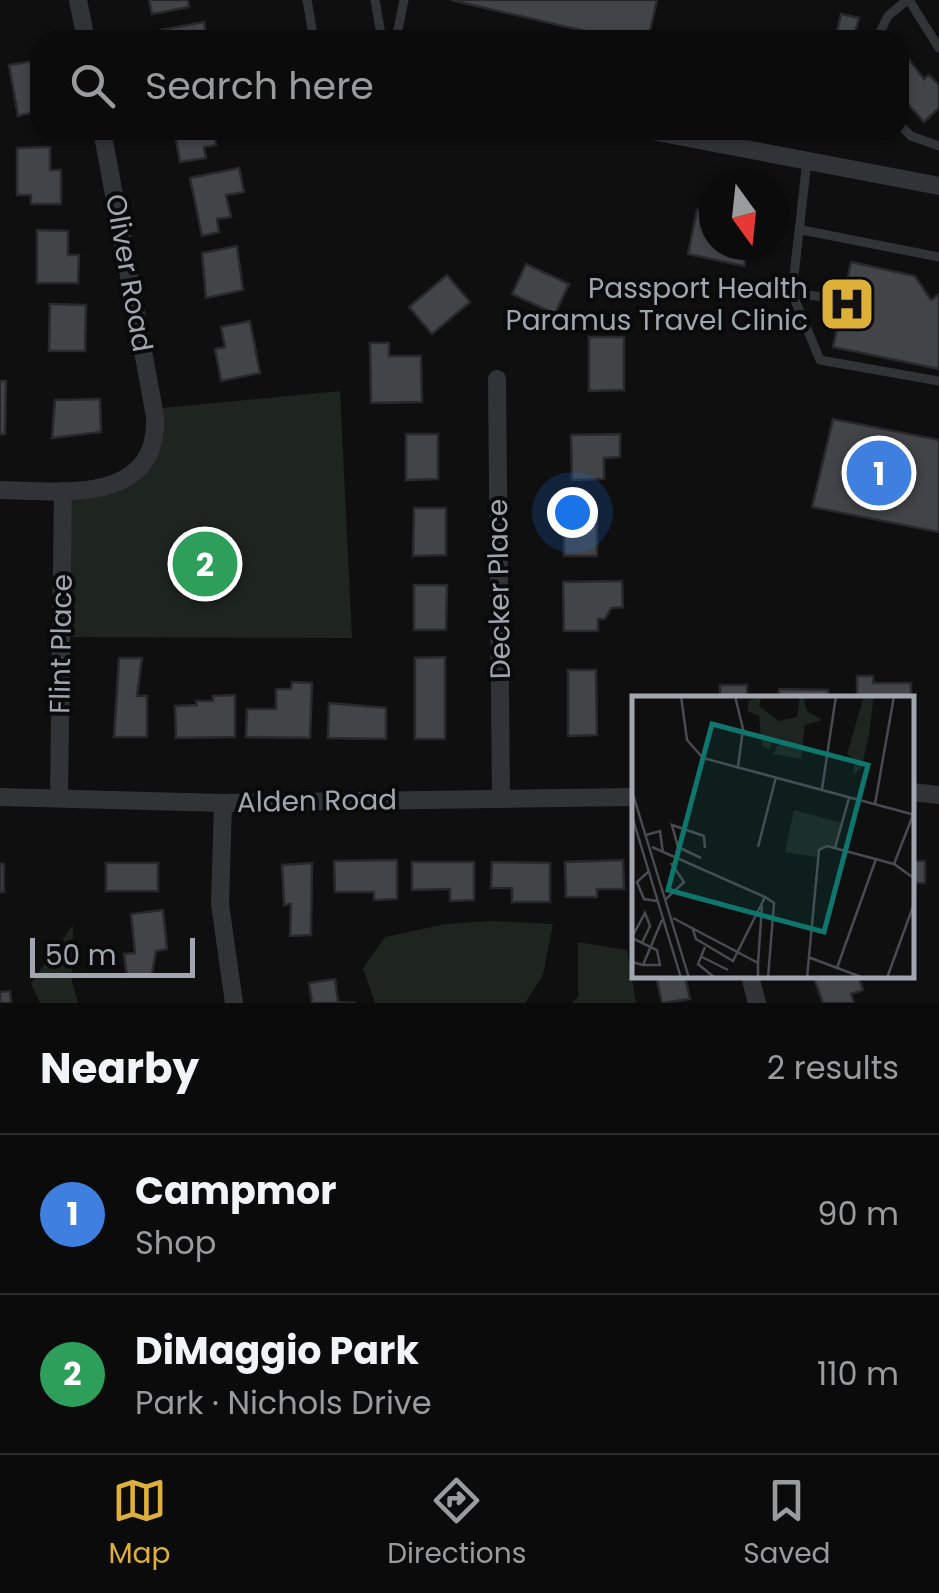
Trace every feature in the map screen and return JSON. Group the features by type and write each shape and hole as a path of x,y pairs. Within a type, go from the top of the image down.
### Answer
{"street":[{"path":"78,0 84,30"},
{"name":"Oliver Road","path":"63,490 107,488 140,469 151,452 155,416 104,140"},
{"path":"700,140 939,186"},
{"name":"Decker Place","path":"497,379 501,799"},
{"path":"0,490 63,490"},
{"name":"Flint Place","path":"59,797 63,490"},
{"path":"914,792 939,795"},
{"name":"Alden Road","path":"0,797 224,802 632,796"},
{"path":"224,802 220,904 234,1003"},
{"path":"751,978 757,1003"}],"lane":[{"path":"307,0 312,30"},
{"path":"374,0 380,30"},
{"path":"398,30 404,0"},
{"path":"881,30 888,16 908,0 939,48"},
{"path":"909,134 939,146"},
{"path":"807,160 792,292 820,360 939,382"},
{"path":"802,230 939,257"},
{"path":"792,292 832,298"}],"shaded area":[{"path":"340,391 352,638 61,637 63,491 140,469 153,409"},
{"path":"446,924 553,924 543,975 525,1003 375,1003 363,968 385,937"},
{"path":"73,925 72,982 78,1003 40,1003 31,983"},
{"path":"578,942 627,950 636,1003 572,1003 578,997"}],"building":[{"path":"149,0 188,0 189,7 152,14"},
{"path":"451,0 657,0 650,30 580,30"},
{"path":"841,14 859,18 856,30 837,30"},
{"path":"204,22 205,30 161,30"},
{"path":"909,60 924,79 929,75 939,85 939,108 924,122 909,105"},
{"path":"30,62 30,113 18,116 9,65"},
{"path":"176,140 215,140 216,145 204,147 206,158 180,162"},
{"path":"50,147 50,170 61,170 61,204 31,204 31,195 17,195 17,148"},
{"path":"239,168 244,192 226,195 231,217 217,219 219,232 202,236 190,178"},
{"path":"697,210 699,256 688,254"},
{"path":"37,230 68,231 68,255 79,255 78,283 37,283"},
{"path":"237,246 243,290 206,298 202,253"},
{"path":"716,260 745,260 744,266"},
{"path":"851,262 915,276 931,300 939,294 939,369 833,347"},
{"path":"526,264 569,284 555,314 512,294"},
{"path":"447,275 470,302 432,334 409,307"},
{"path":"50,304 86,305 85,351 49,351"},
{"path":"250,321 260,373 221,381 215,349 225,347 221,327"},
{"path":"589,337 624,337 624,390 589,391"},
{"path":"370,343 389,343 389,356 421,356 422,402 371,403"},
{"path":"0,381 6,381 5,434 0,434"},
{"path":"100,399 101,432 52,438 55,400"},
{"path":"833,419 939,440 939,532 812,507"},
{"path":"406,434 438,434 438,479 406,480"},
{"path":"620,434 620,457 604,458 604,479 572,480 571,435"},
{"path":"414,508 446,508 446,555 413,556"},
{"path":"564,509 597,509 597,556 564,556"},
{"path":"622,581 623,607 611,608 605,619 598,619 598,631 564,631 563,582"},
{"path":"414,585 447,585 446,630 414,630"},
{"path":"445,657 445,739 415,739 415,658"},
{"path":"119,658 142,658 137,696 147,696 147,737 114,737"},
{"path":"568,670 596,670 597,735 568,736"},
{"path":"857,676 873,676 873,683 911,683 911,696 857,696"},
{"path":"292,682 312,683 310,738 246,737 247,709 276,709 276,689 291,689"},
{"path":"720,685 747,685 747,696 720,696"},
{"path":"779,689 828,690 828,696 779,696"},
{"path":"235,695 235,737 176,738 175,706"},
{"path":"329,703 386,708 386,739 328,738"},
{"path":"397,860 397,899 374,900 374,892 335,892 334,861"},
{"path":"623,860 624,889 597,889 597,897 566,897 565,862"},
{"path":"914,861 925,861 925,883 915,883 915,898"},
{"path":"412,862 474,862 474,900 450,901 450,889 412,890"},
{"path":"492,862 550,863 550,902 512,902 512,888 491,888"},
{"path":"106,863 158,863 158,891 106,891"},
{"path":"312,863 311,935 290,936 291,904 284,905 282,865"},
{"path":"0,864 4,864 4,892 0,892"},
{"path":"163,910 167,949 156,951 152,974 127,977 124,954 135,953 131,914"},
{"path":"656,978 685,978 690,999 662,1003"},
{"path":"814,978 859,978 863,990 851,994 854,1003 823,1003"},
{"path":"335,979 338,1002 356,1003 312,1003 309,983"},
{"path":"10,991 11,1003 0,1003 0,992"}],"place":[{"name":"Passport Health Paramus Travel Clinic","path":"847,304"},
{"name":"Campmor","path":"879,473"},
{"name":"DiMaggio Park","path":"205,564"}]}
